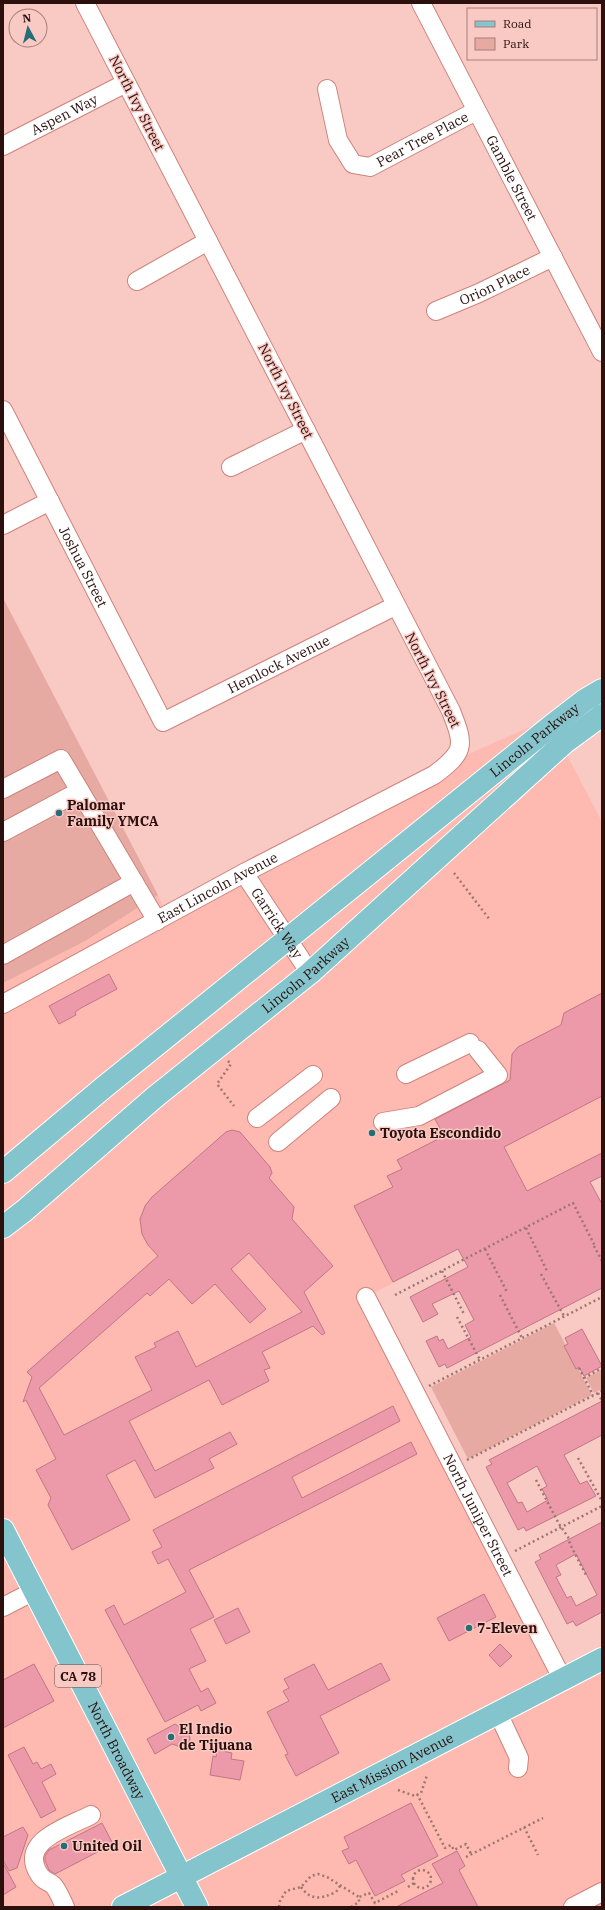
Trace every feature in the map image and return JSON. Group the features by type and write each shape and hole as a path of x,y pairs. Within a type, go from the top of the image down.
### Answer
{"main road":[{"name":"Lincoln Parkway","path":"3,1172 103,1088 550,727 585,700 602,690"},
{"name":"Lincoln Parkway","path":"3,1227 155,1097 310,973 564,743 602,715"},
{"name":"North Broadway","path":"3,1530 197,1907"},
{"name":"East Mission Avenue","path":"123,1907 602,1659"}],"street":[{"name":"North Ivy Street","path":"85,3 306,430 395,606 451,711 461,736 460,748 453,761 434,775"},
{"name":"Gamble Street","path":"421,3 553,257 596,327 602,352"},
{"name":"Aspen Way","path":"3,146 126,83"},
{"name":"Pear Tree Place","path":"327,89 338,140 353,164 370,167 476,111"},
{"path":"137,281 208,241"},
{"name":"Orion Place","path":"436,310 479,293 553,257"},
{"name":"Joshua Street","path":"3,410 164,722"},
{"path":"231,467 306,430"},
{"path":"3,525 50,501"},
{"name":"Hemlock Avenue","path":"164,722 395,606"},
{"path":"3,789 61,759 157,921"},
{"name":"East Lincoln Avenue","path":"3,1003 244,873 434,775"},
{"path":"3,832 80,791"},
{"name":"Garrick Way","path":"244,873 310,973"},
{"path":"3,955 134,882"},
{"path":"383,1122 419,1116 498,1076 474,1047 406,1074"},
{"path":"258,1118 313,1075"},
{"path":"278,1142 330,1098"},
{"name":"North Juniper Street","path":"366,1297 563,1680"},
{"path":"3,1607 34,1591"},
{"path":"65,1907 54,1886 42,1880 34,1866 34,1850 42,1841 91,1815"},
{"path":"573,1907 602,1892"}],"path":[{"path":"454,873 490,920"},
{"path":"227,1059 231,1064 217,1084 234,1106"},
{"path":"395,1296 574,1203 602,1261"},
{"path":"526,1228 548,1271"},
{"path":"485,1249 507,1292"},
{"path":"442,1271 464,1314"},
{"path":"541,1274 564,1316"},
{"path":"500,1296 522,1338"},
{"path":"429,1386 602,1297"},
{"path":"457,1317 480,1360"},
{"path":"579,1368 593,1395"},
{"path":"584,1378 602,1368"},
{"path":"467,1461 602,1391"},
{"path":"598,1393 602,1401"},
{"path":"578,1458 602,1501"},
{"path":"536,1480 586,1575"},
{"path":"514,1552 602,1506"},
{"path":"398,1790 415,1796 421,1792 427,1775"},
{"path":"418,1794 445,1848 451,1845 454,1850 466,1844 471,1854"},
{"path":"466,1856 543,1818"},
{"path":"524,1827 538,1855"},
{"path":"417,1871 424,1871 429,1875 430,1881 426,1887 419,1887 414,1883 413,1876 417,1871"},
{"path":"279,1907 282,1897 286,1892 301,1887 311,1876 318,1874 323,1874 340,1886 356,1894 359,1898"},
{"path":"408,1887 414,1883"},
{"path":"301,1887 308,1896 315,1898 336,1892 340,1886"},
{"path":"351,1907 359,1902 359,1898 369,1893 375,1903 400,1890"}],"shaded area":[{"path":"548,719 602,822 602,1175 366,1297 563,1679 602,1659 602,1907 3,1907 3,764 71,730 168,915 453,761"}],"green space":[{"name":"Palomar Family YMCA","path":"3,598 158,895 85,941 3,983"},
{"path":"554,1323 592,1395 468,1459 431,1387"},
{"path":"602,1369 602,1389 594,1393 586,1378"}],"building":[{"path":"109,974 117,989 81,1008 75,1012 76,1015 59,1024 49,1006"},
{"path":"602,993 602,1096 504,1147 527,1191 602,1153 602,1176 590,1182 602,1204 602,1288 447,1368 445,1364 439,1367 426,1341 437,1336 439,1341 443,1339 448,1349 471,1337 465,1325 474,1320 459,1291 432,1304 438,1314 423,1322 410,1297 468,1267 458,1249 393,1282 354,1206 393,1187 387,1176 402,1169 397,1160 444,1136 435,1119 510,1080 512,1054 518,1047 561,1025 564,1013"},
{"path":"232,1130 240,1132 270,1167 272,1173 269,1178 294,1207 292,1219 333,1266 304,1292 325,1333 322,1335 313,1326 262,1352 270,1368 264,1370 269,1381 222,1405 209,1380 129,1421 155,1471 230,1432 237,1444 209,1459 214,1468 155,1498 135,1460 106,1475 130,1520 72,1550 48,1505 51,1498 36,1470 56,1459 26,1400 23,1402 32,1377 27,1372 158,1256 148,1245 142,1234 140,1219 145,1206 152,1197 226,1132","holes":["249,1253 302,1312 196,1367 178,1331 154,1343 156,1347 135,1357 152,1390 64,1435 39,1388 147,1293 150,1296 169,1279 192,1304 215,1284 250,1323 266,1309 231,1269"]},
{"path":"582,1329 602,1366 584,1376 579,1367 576,1369 564,1346 568,1344 565,1338"},
{"path":"602,1401 602,1435 564,1455 580,1484 587,1481 596,1496 526,1531 524,1527 518,1530 486,1467 492,1464 489,1460","holes":["537,1466 547,1486 542,1489 548,1500 527,1512 522,1502 518,1503 507,1483"]},
{"path":"393,1406 400,1421 292,1477 302,1498 411,1442 417,1454 189,1570 214,1617 190,1629 206,1661 189,1669 201,1692 208,1688 216,1703 201,1711 198,1705 165,1722 105,1610 114,1605 124,1625 186,1592 168,1559 158,1564 152,1552 162,1547 153,1530"},
{"path":"602,1522 602,1612 576,1626 573,1621 567,1624 535,1562 541,1559 539,1555","holes":["576,1554 597,1595 576,1606 571,1596 567,1598 556,1577 561,1575 556,1565"]},
{"path":"484,1594 496,1617 449,1641 437,1618"},
{"path":"238,1608 250,1632 226,1644 214,1620"},
{"path":"500,1644 512,1656 500,1667 489,1655"},
{"path":"381,1663 390,1680 320,1716 339,1753 296,1776 285,1755 288,1754 267,1712 289,1701 283,1691 289,1688 284,1679 314,1664 328,1690"},
{"path":"34,1664 54,1701 3,1728 3,1680"},
{"name":"El Indio de Tijuana","path":"175,1724 189,1733 189,1743 183,1748 172,1744 155,1754 147,1739"},
{"path":"24,1747 33,1764 37,1762 41,1769 51,1764 56,1774 42,1782 56,1810 41,1818 8,1755"},
{"path":"217,1750 232,1753 231,1759 244,1761 240,1780 210,1775 213,1756 216,1757"},
{"path":"411,1803 438,1856 401,1875 405,1881 375,1896 356,1860 349,1864 342,1851 349,1848 344,1837"},
{"path":"102,1823 113,1844 55,1874 49,1870 45,1861 45,1856 49,1850"},
{"path":"23,1827 28,1835 17,1868 9,1871 3,1860 3,1837"},
{"path":"457,1851 465,1866 459,1870 478,1907 396,1907 443,1883 432,1864"},
{"path":"3,1863 16,1887 3,1895"}],"place":[{"name":"Palomar Family YMCA","path":"59,813"},
{"name":"Toyota Escondido","path":"372,1133"},
{"name":"7-Eleven","path":"469,1628"},
{"name":"El Indio de Tijuana","path":"171,1737"},
{"name":"United Oil","path":"64,1846"}]}
